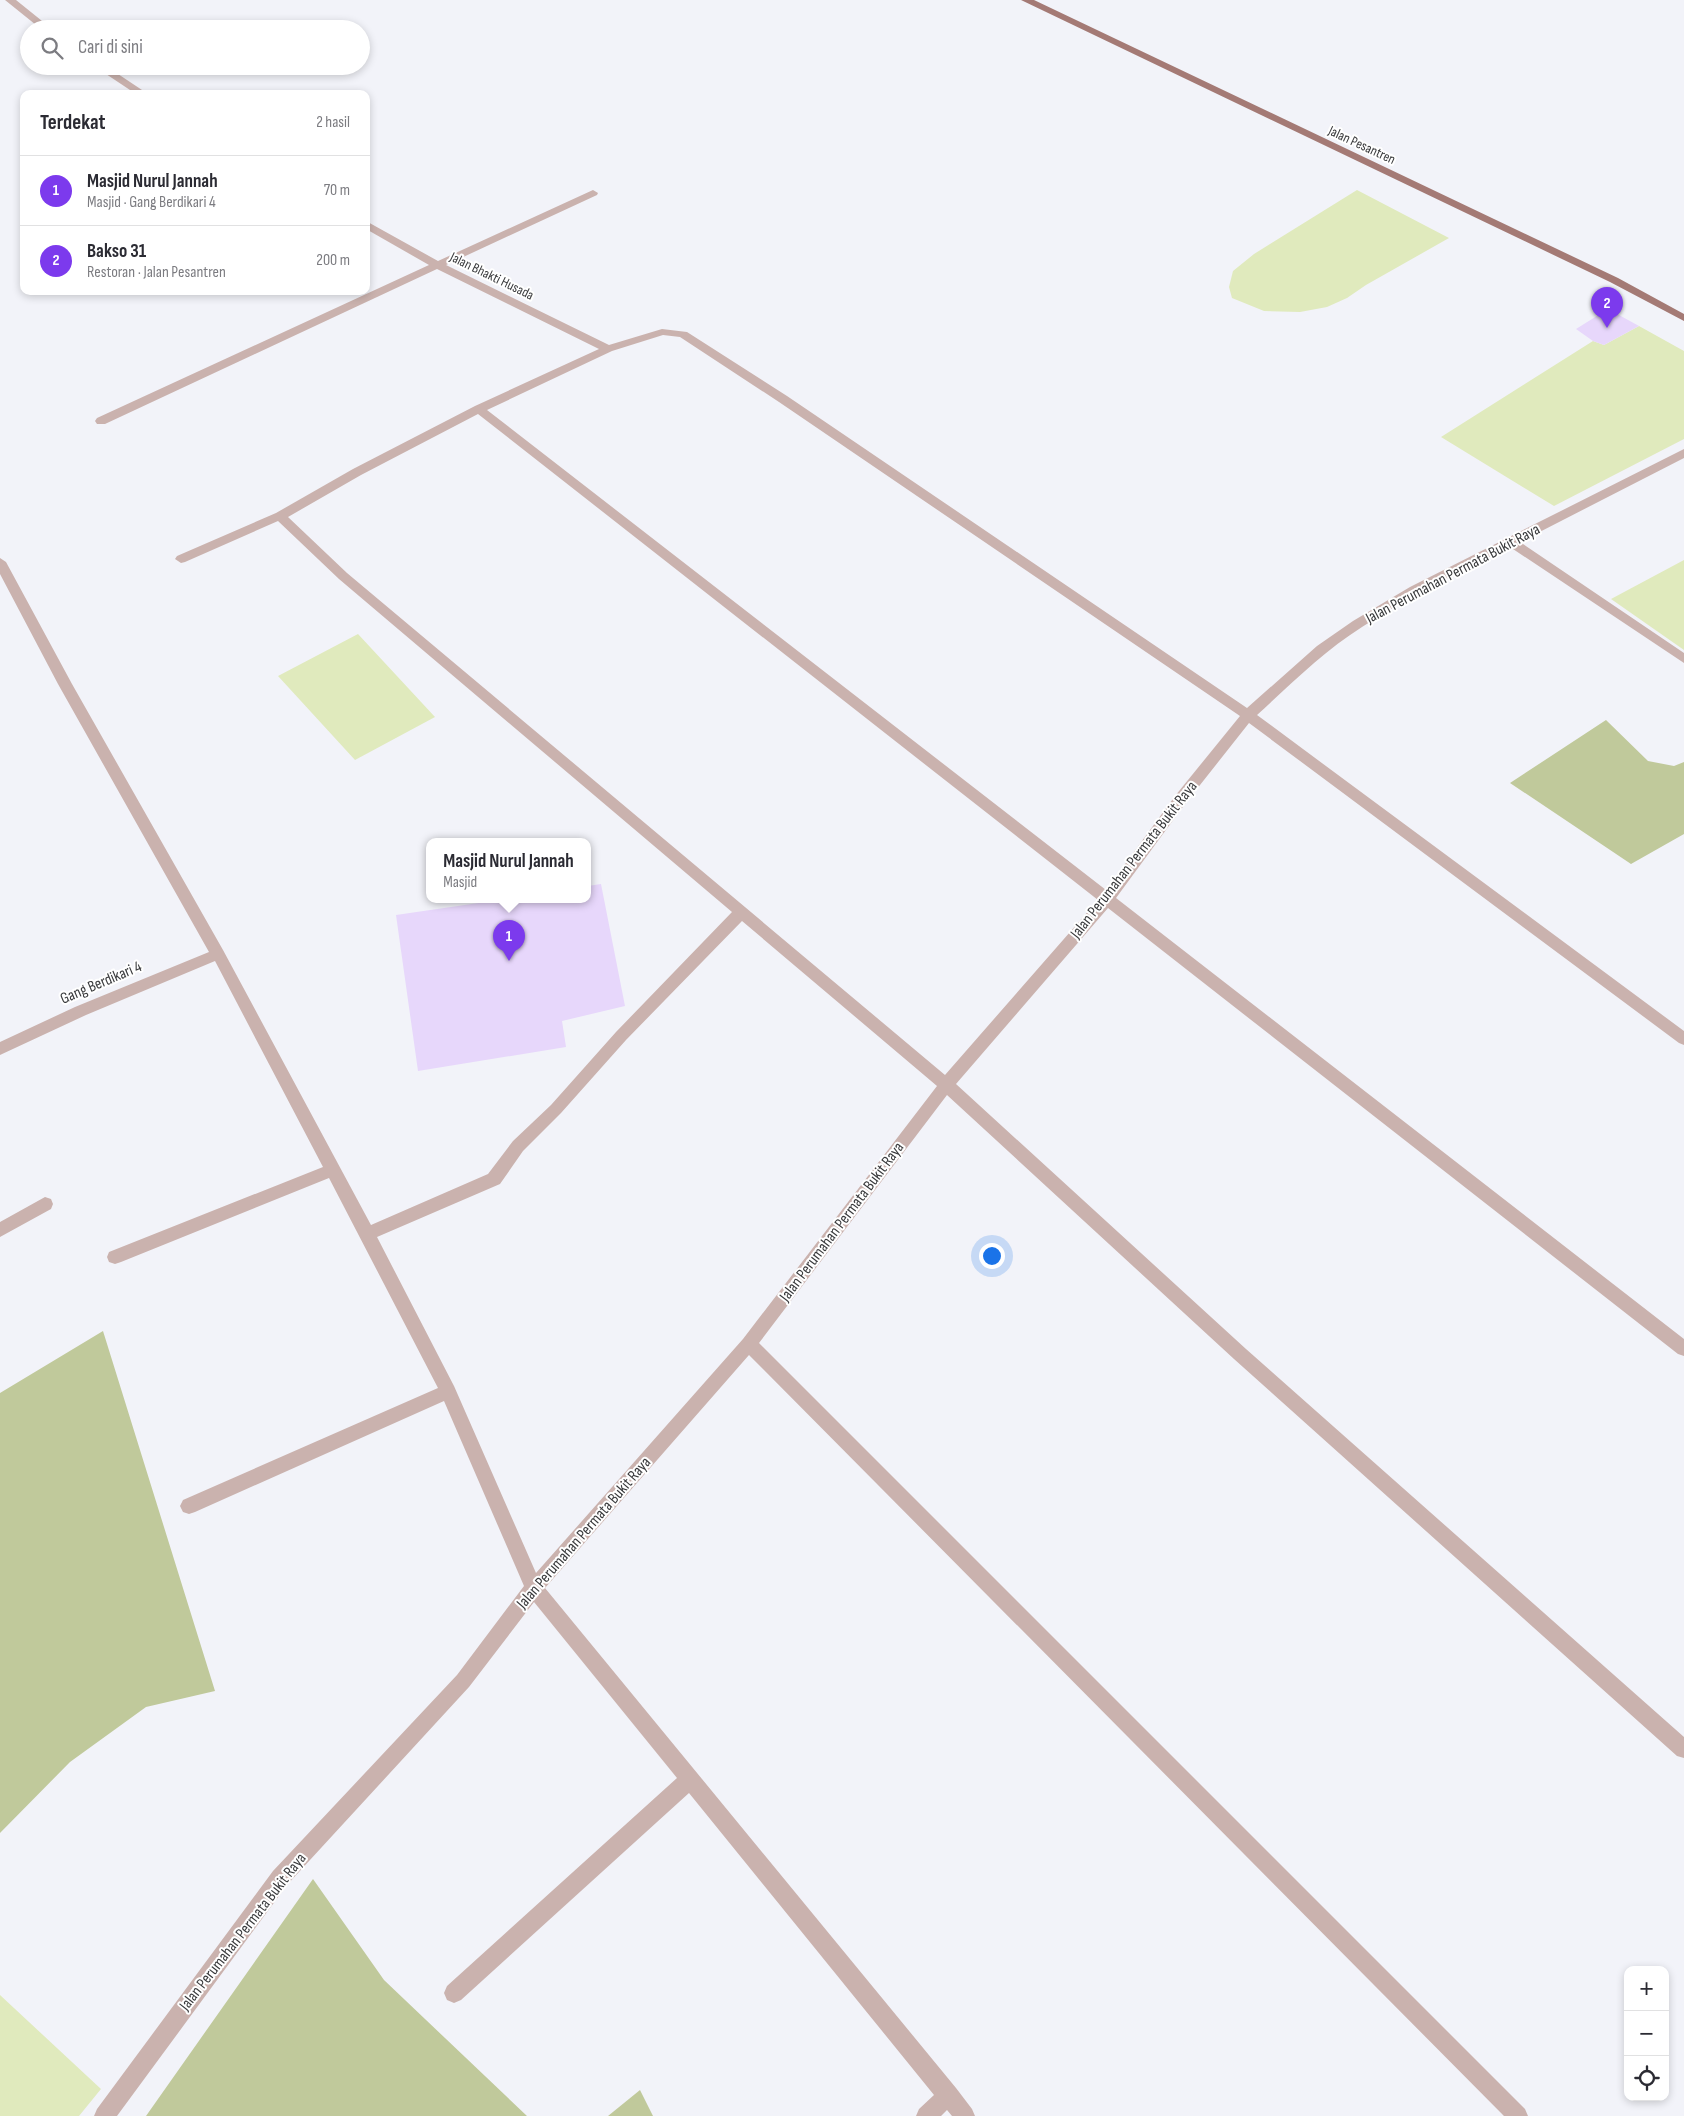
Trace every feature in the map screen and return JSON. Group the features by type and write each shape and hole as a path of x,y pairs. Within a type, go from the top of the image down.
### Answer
{"main road":[{"name":"Jalan Pesantren","path":"1026,0 1614,280 1684,318"}],"street":[{"path":"10,0 36,20"},
{"path":"113,75 137,90"},
{"path":"101,420 593,193"},
{"name":"Jalan Bhakti Husada","path":"370,226 437,265 608,350"},
{"path":"181,559 280,516 357,472 479,409 608,350 662,332 683,334 1248,715 1684,1039"},
{"path":"479,409 1684,1349"},
{"name":"Jalan Perumahan Permata Bukit Raya","path":"104,2116 280,1878 463,1680 534,1588 750,1344 946,1086 1108,898 1180,800 1248,715 1322,649 1357,624 1414,590 1684,453"},
{"path":"280,516 343,576 946,1086 1240,1354 1684,1749"},
{"path":"1511,542 1684,659"},
{"path":"0,562 65,684 218,954 367,1234 448,1391 534,1588 966,2116"},
{"path":"367,1234 494,1179 518,1146 741,912"},
{"name":"Gang Berdikari 4","path":"0,1049 93,1005 218,954"},
{"path":"115,1257 332,1170"},
{"path":"0,1230 46,1204"},
{"path":"750,1344 1518,2116"},
{"path":"189,1506 448,1391"},
{"path":"454,1993 690,1779"},
{"path":"926,2116 949,2095"}],"green space":[{"path":"1357,190 1449,238 1366,285 1347,298 1327,307 1300,312 1264,311 1232,298 1229,287 1233,271 1254,254"},
{"path":"1639,326 1684,351 1684,439 1554,506 1441,437 1593,341 1604,345"},
{"path":"1684,560 1684,650 1611,599"},
{"path":"358,634 435,717 355,760 278,676"},
{"path":"1606,720 1648,761 1674,766 1684,762 1684,834 1631,864 1510,783"},
{"path":"103,1331 215,1691 146,1707 70,1762 0,1833 0,1393"},
{"path":"313,1879 384,1980 527,2116 146,2116"},
{"path":"0,1995 101,2089 79,2116 0,2116"},
{"path":"640,2090 653,2116 608,2116"}],"building":[{"path":"1608,309 1639,326 1604,345 1593,341 1576,329"},
{"path":"601,884 625,1006 562,1021 566,1047 418,1071 396,915 478,903 591,903 591,886"}],"place":[{"name":"Bakso 31","path":"1607,328"},
{"name":"Masjid Nurul Jannah","path":"509,961"}]}
